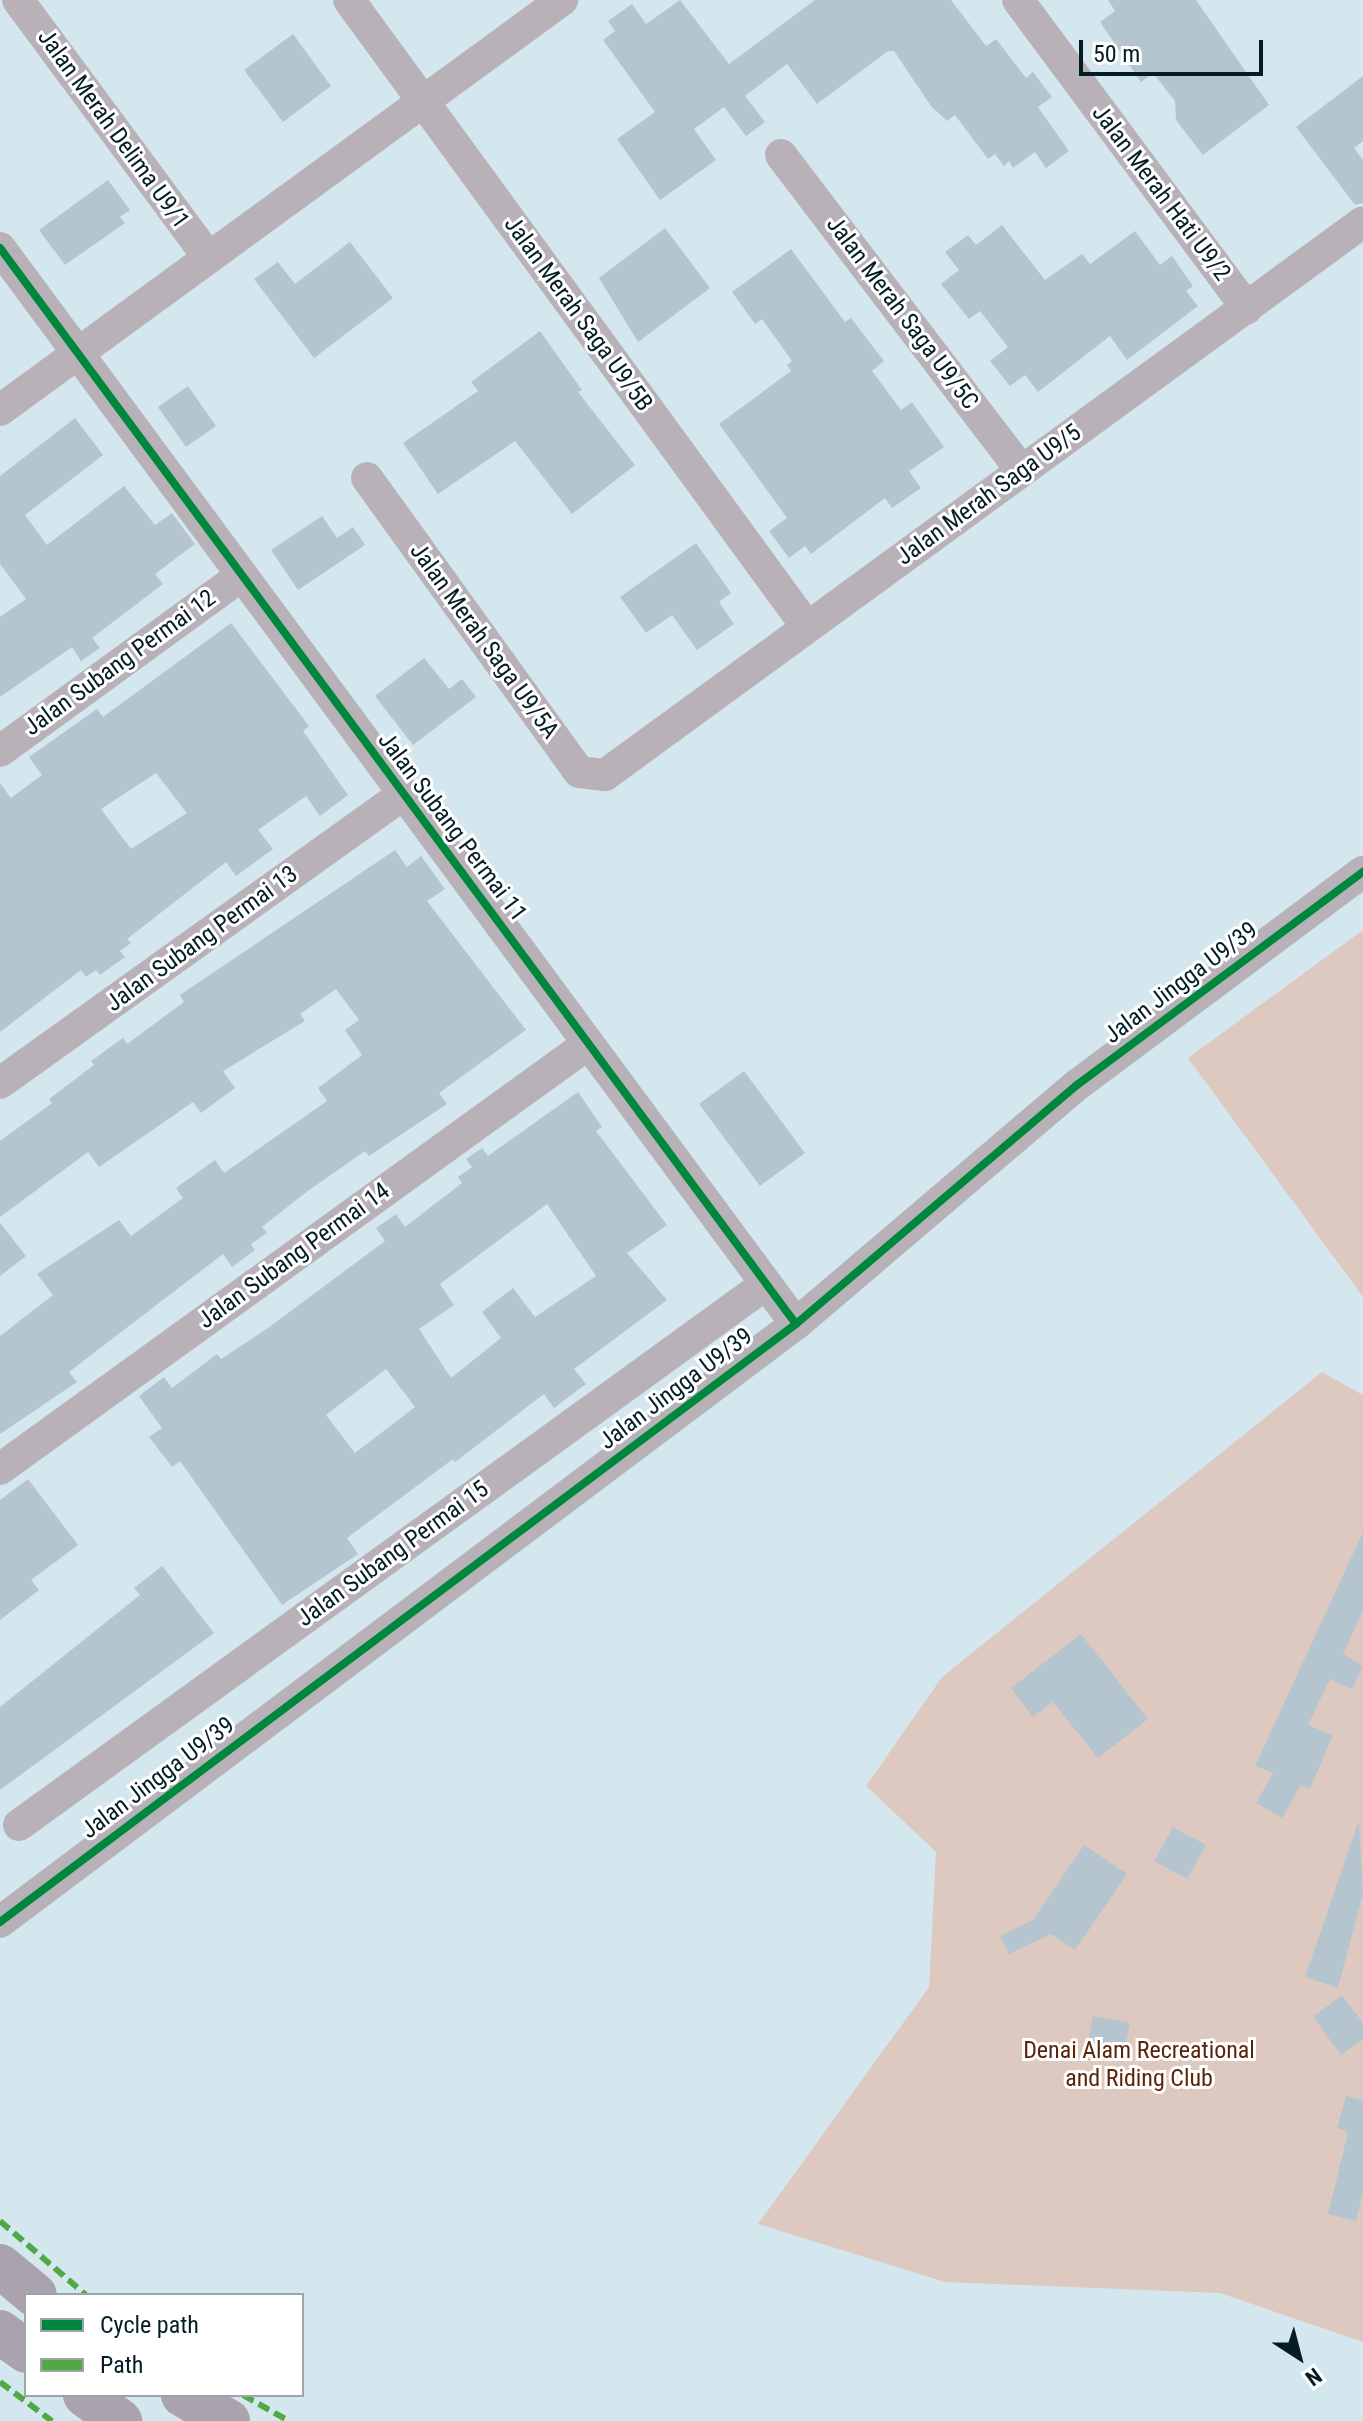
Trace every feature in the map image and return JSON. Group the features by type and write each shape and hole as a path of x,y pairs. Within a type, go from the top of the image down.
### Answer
{"highway":[{"path":"0,2266 33,2293"},
{"path":"0,2332 24,2350"},
{"path":"88,2397 120,2421"},
{"path":"186,2397 228,2421"}],"street":[{"name":"Jalan Merah Delima U9/1","path":"18,0 208,257"},
{"name":"Jalan Merah Saga U9/5B","path":"349,0 807,627"},
{"path":"0,410 562,0"},
{"name":"Jalan Merah Hati U9/2","path":"1018,0 1247,308"},
{"name":"Jalan Merah Saga U9/5C","path":"781,155 1022,471"},
{"name":"Jalan Merah Saga U9/5","path":"616,770 1363,222"},
{"name":"Jalan Subang Permai 11","path":"0,248 796,1324"},
{"name":"Jalan Merah Saga U9/5A","path":"367,478 579,772 593,776 616,770"},
{"name":"Jalan Subang Permai 12","path":"0,751 241,576"},
{"name":"Jalan Subang Permai 13","path":"0,1083 403,794"},
{"name":"Jalan Jingga U9/39","path":"0,1922 796,1324 1077,1085 1363,872"},
{"name":"Jalan Subang Permai 14","path":"0,1469 588,1044"},
{"name":"Jalan Subang Permai 15","path":"19,1825 766,1284"}],"green space":[{"path":"1363,930 1363,1297 1188,1058"},
{"name":"Denai Alam Recreational and Riding Club","path":"1322,1372 1363,1395 1363,2342 1220,2293 945,2282 758,2224 929,1987 936,1852 866,1786 942,1677"}],"building":[{"path":"680,0 729,64 815,0 951,0 986,46 996,39 1026,78 1033,72 1052,97 1038,107 1069,151 1046,168 1035,152 1013,168 1009,161 1004,166 995,154 988,159 955,115 947,121 931,106 894,51 888,51 817,104 787,64 745,96 765,122 746,136 724,107 694,129 716,160 660,200 617,139 655,112 603,40 615,31 608,21 632,4 646,24"},
{"path":"1108,0 1196,0 1269,105 1203,155 1176,120 1175,101 1153,73 1141,82 1100,22 1115,11"},
{"path":"293,34 331,86 283,122 244,70"},
{"path":"1363,76 1363,141 1354,148 1363,160 1363,203 1355,205 1296,127"},
{"path":"108,180 130,210 120,217 125,223 65,265 39,230"},
{"path":"1002,225 1045,280 1082,254 1090,264 1135,231 1160,265 1172,256 1193,286 1186,291 1198,306 1127,360 1110,336 1038,392 1025,375 1010,386 990,361 1008,347 980,311 969,319 941,284 959,270 945,252 968,235 976,245"},
{"path":"665,228 710,288 638,342 599,278"},
{"path":"350,242 393,298 314,358 254,279 278,262 295,284"},
{"path":"791,249 845,322 851,318 884,361 872,371 901,410 912,402 944,447 909,471 921,488 892,508 885,498 811,554 805,546 789,558 769,531 787,518 719,424 791,371 787,365 792,361 762,319 755,324 732,292"},
{"path":"540,331 582,390 578,392 635,465 572,514 515,441 438,494 403,443 478,391 471,382"},
{"path":"188,386 216,426 186,447 158,407"},
{"path":"75,418 103,455 25,515 47,545 124,486 155,525 172,513 195,544 155,574 163,584 92,638 100,648 81,661 72,647 0,697 0,617 26,599 0,564 0,476"},
{"path":"322,516 337,538 353,527 365,545 298,590 271,550"},
{"path":"696,543 731,593 719,602 734,624 697,650 672,615 646,633 620,597"},
{"path":"231,623 309,726 303,731 348,795 320,816 306,796 258,830 273,849 236,876 226,862 127,939 131,943 120,951 125,957 100,975 96,970 86,977 81,970 0,1032 0,783 11,798 42,775 29,757 97,709 103,717","holes":["156,773 187,813 131,849 101,809"]},
{"path":"424,658 449,689 462,679 476,697 413,745 375,696"},
{"path":"395,850 407,867 421,856 445,889 427,901 526,1030 439,1093 447,1104 369,1156 365,1151 305,1193 262,1227 267,1233 251,1244 255,1250 232,1267 223,1254 69,1372 77,1382 0,1434 0,1336 53,1295 37,1274 119,1220 131,1236 183,1198 176,1188 215,1160 224,1173 327,1101 318,1088 362,1055 345,1030 359,1020 336,989 300,1014 305,1021 223,1071 235,1088 201,1113 193,1102 99,1167 88,1152 0,1217 0,1141 52,1103 49,1099 94,1065 91,1061 123,1038 127,1044 184,1002 180,995"},
{"path":"744,1071 805,1153 760,1186 699,1104"},
{"path":"578,1092 602,1127 596,1131 667,1225 627,1253 667,1300 574,1369 586,1384 554,1408 544,1394 455,1462 453,1459 347,1538 358,1554 282,1605 180,1461 172,1467 149,1437 162,1428 139,1396 164,1377 172,1388 217,1354 221,1359 268,1328 385,1241 376,1228 396,1214 405,1227 462,1183 458,1177 472,1167 466,1159 482,1148 488,1156","holes":["547,1204 596,1276 535,1317 513,1288 482,1312 501,1338 451,1378 419,1329 454,1305 440,1284","386,1369 415,1407 355,1453 326,1415"]},
{"path":"0,1223 26,1256 0,1276"},
{"path":"28,1479 78,1545 31,1580 39,1590 0,1620 0,1500"},
{"path":"1363,1532 1363,1611 1343,1654 1363,1666 1352,1689 1330,1679 1308,1725 1333,1735 1310,1789 1301,1785 1282,1818 1256,1803 1273,1773 1255,1766"},
{"path":"162,1566 214,1633 0,1790 0,1707 140,1595 134,1588"},
{"path":"1081,1634 1148,1719 1098,1758 1053,1702 1033,1717 1011,1688"},
{"path":"1359,1820 1363,1894 1338,1988 1305,1977"},
{"path":"1173,1827 1206,1845 1187,1879 1154,1861"},
{"path":"1084,1845 1127,1874 1075,1950 1051,1934 1009,1954 1000,1936 1033,1920"},
{"path":"1342,1995 1363,2023 1363,2039 1341,2055 1313,2017"},
{"path":"1093,2016 1130,2023 1122,2062 1086,2055"},
{"path":"1346,2096 1363,2100 1363,2191 1356,2221 1328,2214 1348,2132 1337,2128"}],"marked path":[{"path":"0,2221 84,2293"},
{"path":"0,2382 52,2421"},
{"path":"247,2397 289,2421"}],"cycle path":[{"path":"0,248 796,1324"},
{"path":"0,1922 796,1324 1077,1085 1363,872"}]}
